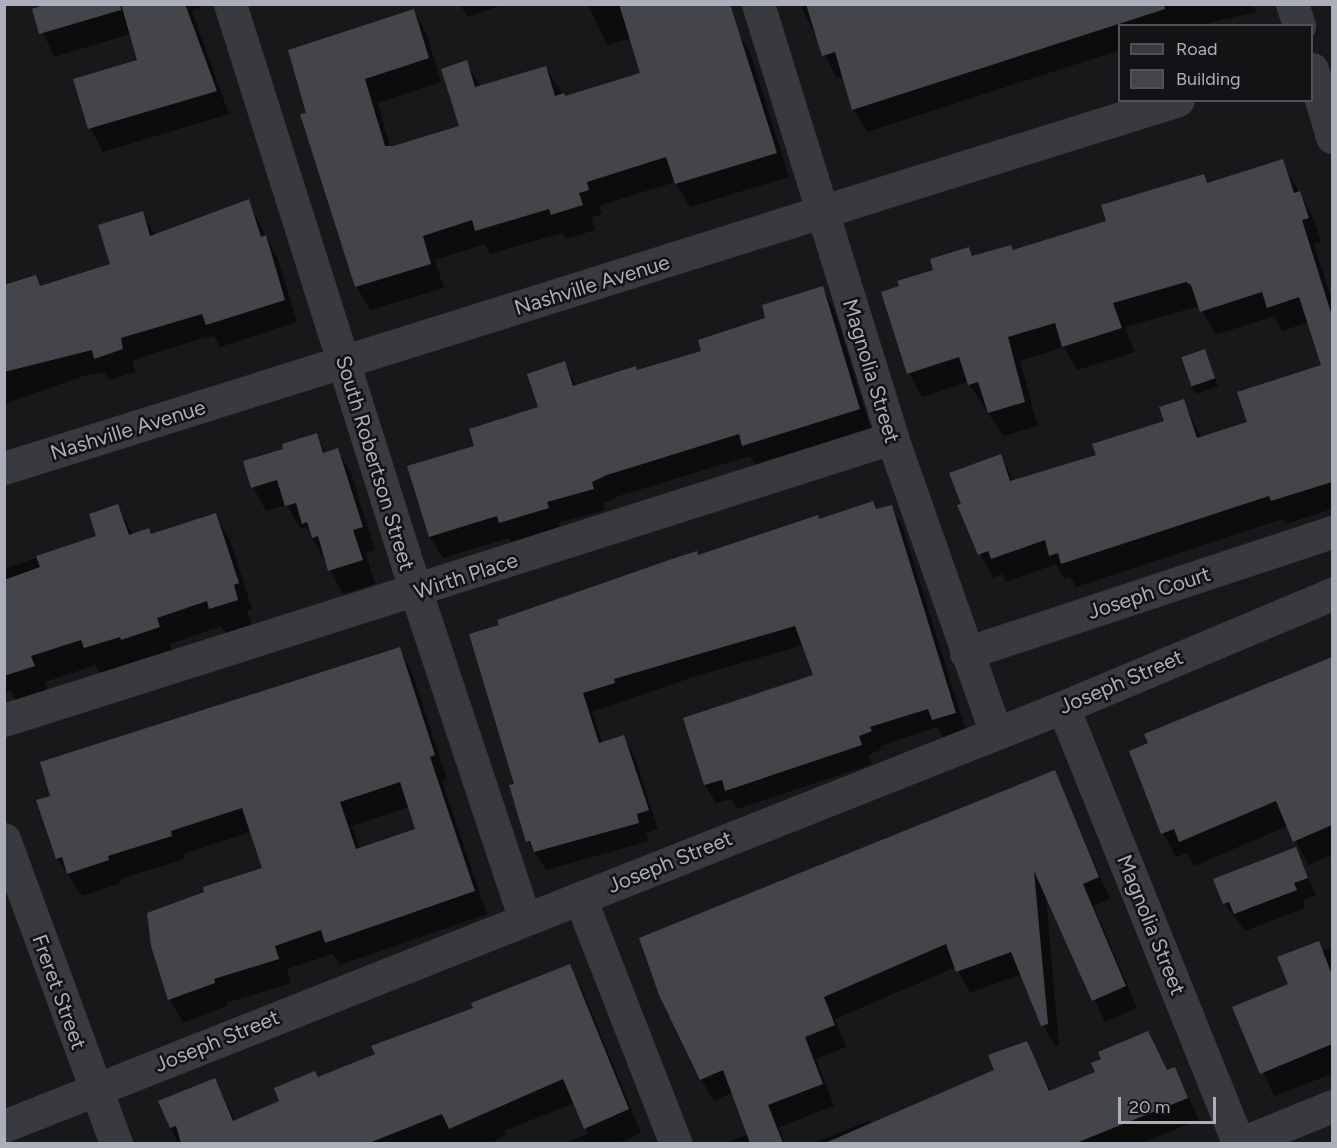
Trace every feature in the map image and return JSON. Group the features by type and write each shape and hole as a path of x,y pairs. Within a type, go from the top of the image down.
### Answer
{"street":[{"name":"South Robertson Street","path":"230,4 416,592 525,919"},
{"name":"Magnolia Street","path":"758,4 892,438 996,733"},
{"path":"1292,4 1298,24"},
{"path":"1313,57 1332,52"},
{"path":"1313,75 1332,137"},
{"name":"Nashville Avenue","path":"4,468 1172,102"},
{"name":"Wirth Place","path":"4,720 416,592 892,438"},
{"name":"Joseph Court","path":"966,653 1332,532"},
{"name":"Joseph Street","path":"4,1126 1063,707 1332,594"},
{"name":"Magnolia Street","path":"1063,707 1239,1143"},
{"name":"Freret Street","path":"4,839 116,1143"},
{"path":"580,898 676,1143"},
{"path":"1239,1143 1332,1107"}],"building":[{"path":"46,4 120,4 121,10 39,34 32,9"},
{"path":"121,4 185,4 217,91 88,129 73,79 137,60"},
{"path":"619,4 730,4 777,153 675,184 666,157 587,182 589,190 579,193 583,205 551,215 549,209 475,231 472,220 423,236 431,264 355,287 300,114 306,113 288,50 414,9 429,58 365,79 385,146 393,146 459,126 441,69 467,60 475,87 546,66 555,96 564,93 565,96 640,73"},
{"path":"806,4 1164,4 1165,9 852,110 835,52 822,56"},
{"path":"1283,159 1294,193 1300,191 1309,218 1302,220 1332,316 1332,482 1271,501 1269,496 1061,564 1058,553 1049,556 1045,540 991,559 988,551 978,555 957,505 961,504 949,473 1001,454 1010,481 1096,455 1092,444 1164,421 1159,407 1184,399 1197,438 1247,422 1237,392 1321,365 1299,297 1267,308 1262,292 1200,312 1191,285 1186,282 1113,303 1122,328 1062,347 1055,323 1008,337 1025,402 988,413 978,382 968,385 959,357 907,374 881,292 899,286 897,281 933,270 930,259 969,247 972,256 1011,245 1013,250 1106,221 1101,205 1204,174 1207,183"},
{"path":"249,199 261,237 266,235 285,300 206,325 202,314 121,338 123,349 94,359 92,350 4,372 4,285 36,275 40,286 110,264 98,225 143,211 150,236"},
{"path":"823,286 860,409 742,446 739,434 607,475 592,482 594,489 547,502 549,508 499,523 497,516 429,537 407,466 474,446 469,429 538,407 527,374 565,361 573,386 636,366 637,370 701,351 698,340 765,318 762,305"},
{"path":"1205,349 1215,378 1191,386 1181,357"},
{"path":"317,433 323,453 338,448 363,527 353,530 363,560 328,571 318,536 312,538 307,522 302,524 296,503 285,506 277,480 251,488 243,461 283,449 282,444"},
{"path":"873,501 876,509 892,505 956,713 932,720 928,709 870,727 872,731 859,736 862,745 725,791 722,780 704,785 683,718 813,675 795,626 614,679 615,683 583,693 599,743 624,735 649,810 637,814 639,823 534,852 530,841 526,842 509,785 514,784 469,634 499,625 497,620 672,559 697,551 698,555 818,515 819,519"},
{"path":"118,504 129,535 149,528 151,534 216,513 239,583 234,585 238,600 209,609 207,601 157,618 160,627 121,640 120,637 84,648 81,640 31,656 35,666 4,676 4,580 40,567 36,556 96,536 89,514"},
{"path":"400,647 435,755 430,757 475,891 325,943 321,930 275,946 279,959 214,979 215,983 168,1000 151,946 147,913 204,892 203,887 262,868 242,808 171,831 172,836 108,856 109,860 67,874 62,857 56,859 36,800 50,796 40,762","holes":["400,782 415,829 356,849 340,802"]},
{"path":"1332,657 1332,825 1293,842 1276,801 1179,842 1174,829 1161,834 1129,751 1148,743 1144,734"},
{"path":"1055,770 1099,877 1083,884 1126,986 1092,1001 1034,871 1048,1024 1041,1026 1011,952 956,972 946,944 824,997 835,1025 805,1037 823,1084 768,1105 783,1143 750,1143 723,1070 700,1080 659,995 639,938"},
{"path":"1296,847 1308,878 1294,883 1297,890 1234,914 1229,902 1223,904 1213,879"},
{"path":"1319,941 1332,975 1332,1044 1260,1074 1232,1007 1288,984 1277,957"},
{"path":"570,964 629,1109 584,1129 563,1079 449,1129 442,1114 369,1143 181,1143 176,1126 170,1128 158,1101 215,1078 233,1121 279,1101 274,1088 315,1071 318,1077 375,1054 371,1046 473,1008 471,1003"},
{"path":"1148,1031 1167,1070 1175,1067 1188,1098 1076,1143 825,1143 994,1070 988,1055 1027,1041 1049,1091 1095,1072 1091,1063 1101,1059 1098,1052"}]}
